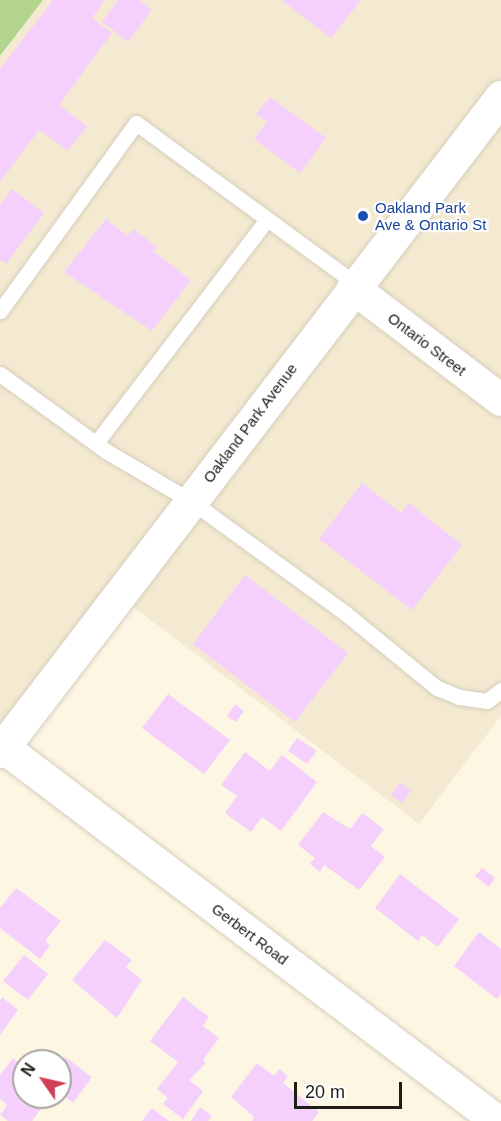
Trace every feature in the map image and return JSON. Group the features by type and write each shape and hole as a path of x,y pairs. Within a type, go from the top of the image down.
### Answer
{"main road":[{"name":"Oakland Park Avenue","path":"2,749 501,97"}],"street":[{"name":"Ontario Street","path":"355,286 501,400"},
{"name":"Gerbert Road","path":"2,749 497,1121"}],"lane":[{"path":"0,311 136,123 355,286"},
{"path":"96,443 267,219"},
{"path":"0,374 96,443 191,501 345,613 436,688 459,697 487,701 501,690"}],"shaded area":[{"path":"43,0 501,0 501,716 419,824 115,593 0,743 0,57"}],"green space":[{"path":"0,0 43,0 0,56"}],"building":[{"path":"53,0 105,0 92,18 112,33 59,105 87,126 68,151 39,130 0,182 0,69"},
{"path":"118,0 139,0 152,10 128,42 102,22"},
{"path":"281,0 361,0 331,38"},
{"path":"270,97 326,138 300,173 254,139 267,122 256,114"},
{"path":"12,189 44,213 6,264 0,260 0,205"},
{"path":"106,219 127,236 133,229 157,247 154,252 191,280 152,331 64,272"},
{"path":"362,483 401,513 409,503 462,545 412,610 319,539"},
{"path":"245,575 348,653 295,722 193,644"},
{"path":"168,694 230,740 204,774 142,728"},
{"path":"235,704 244,711 236,722 227,716"},
{"path":"297,738 317,751 307,764 288,751"},
{"path":"245,752 270,771 282,755 317,782 281,831 262,817 251,832 225,813 237,796 221,785"},
{"path":"400,782 411,791 402,803 391,795"},
{"path":"323,812 350,829 362,813 384,829 371,846 385,857 359,890 324,865 320,872 310,864 315,858 298,845"},
{"path":"482,868 495,878 489,887 475,876"},
{"path":"400,874 459,919 438,947 422,935 418,941 375,908"},
{"path":"16,888 61,921 45,941 50,945 40,959 0,928 0,908"},
{"path":"479,932 501,949 501,994 497,999 454,966"},
{"path":"105,940 132,960 126,967 142,980 117,1018 72,980"},
{"path":"24,955 48,974 28,1000 3,981"},
{"path":"2,997 18,1010 0,1035 0,1000"},
{"path":"183,997 209,1017 203,1026 219,1038 203,1060 206,1063 189,1080 203,1091 183,1119 163,1104 168,1098 157,1089 178,1062 150,1041"},
{"path":"12,1059 12,1109 41,1109 32,1121 8,1121 0,1115 7,1105 0,1099 0,1075"},
{"path":"72,1062 92,1077 72,1102"},
{"path":"257,1063 274,1076 279,1069 288,1076 283,1083 319,1112 312,1121 252,1121 254,1117 231,1097"},
{"path":"200,1107 212,1116 208,1121 191,1121"},
{"path":"152,1108 169,1121 142,1121"}],"place":[{"name":"Oakland Park Ave & Ontario St","path":"363,216"}]}
